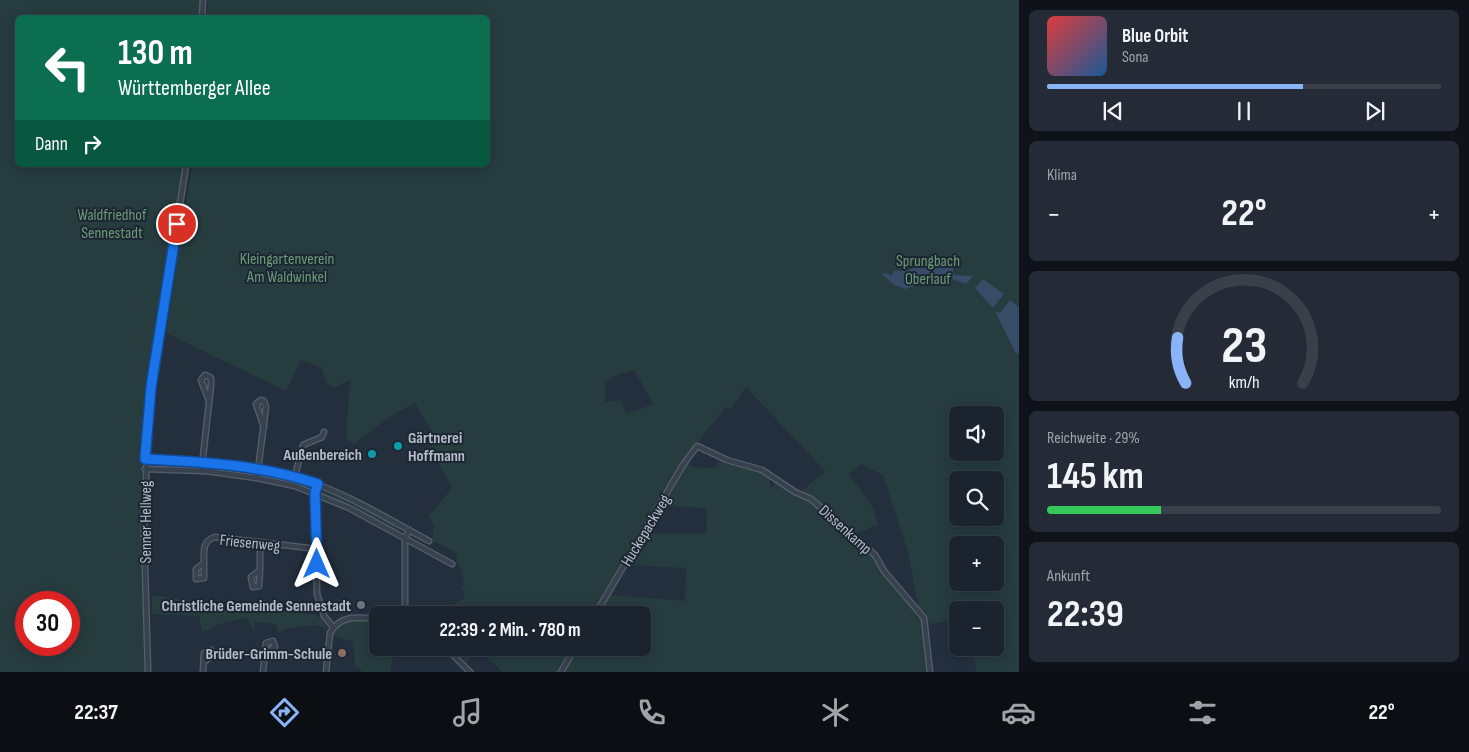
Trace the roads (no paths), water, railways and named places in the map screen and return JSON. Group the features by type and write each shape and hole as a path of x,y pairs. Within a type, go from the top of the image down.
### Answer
{"street":[{"path":"202,15 203,0"},
{"name":"Senner Hellweg","path":"148,672 144,542 145,459 151,387 186,167"},
{"path":"204,471 203,457 209,401 211,378 205,375 202,380 209,401"},
{"path":"257,478 264,427 266,407 264,401 261,400 256,404 264,427"},
{"path":"295,476 303,445 322,437 324,432"},
{"name":"Huckepackweg","path":"600,606 683,465 697,446"},
{"name":"Dissenkamp","path":"697,446 727,460 762,470 795,492 812,498 875,555 884,571 924,618 930,672"},
{"path":"145,459 204,462 295,476 318,484 429,541"},
{"path":"145,469 204,471 257,478 315,492 452,564"},
{"path":"318,484 315,492 317,594 324,616 333,627"},
{"path":"405,606 405,538 409,530"},
{"name":"Friesenweg","path":"204,563 204,545 210,538 215,537 317,549"},
{"path":"260,542 260,570"},
{"path":"326,672 330,633 333,627 350,617 369,618"},
{"path":"263,672 265,653"},
{"path":"454,656 470,672"},
{"path":"561,672 570,656"},
{"path":"203,672 204,662"}],"water":[{"path":"943,259 952,265 954,275 973,276 966,284 950,278 937,279 905,289 894,285 882,274 886,273 891,276 894,271 905,271"},
{"path":"983,279 1004,294 993,308 975,288"},
{"path":"1010,300 1019,307 1019,353 1016,354 995,311 1000,313"}],"place":[{"name":"Gärtnerei Hoffmann","path":"398,446"},
{"name":"Außenbereich","path":"372,454"},
{"name":"Christliche Gemeinde Sennestadt","path":"361,605"},
{"name":"Brüder-Grimm-Schule","path":"342,653"}],"park label":[{"name":"Waldfriedhof Sennestadt","path":"112,223"},
{"name":"Kleingartenverein Am Waldwinkel","path":"287,267"},
{"name":"Sprungbach Oberlauf","path":"928,269"}]}
